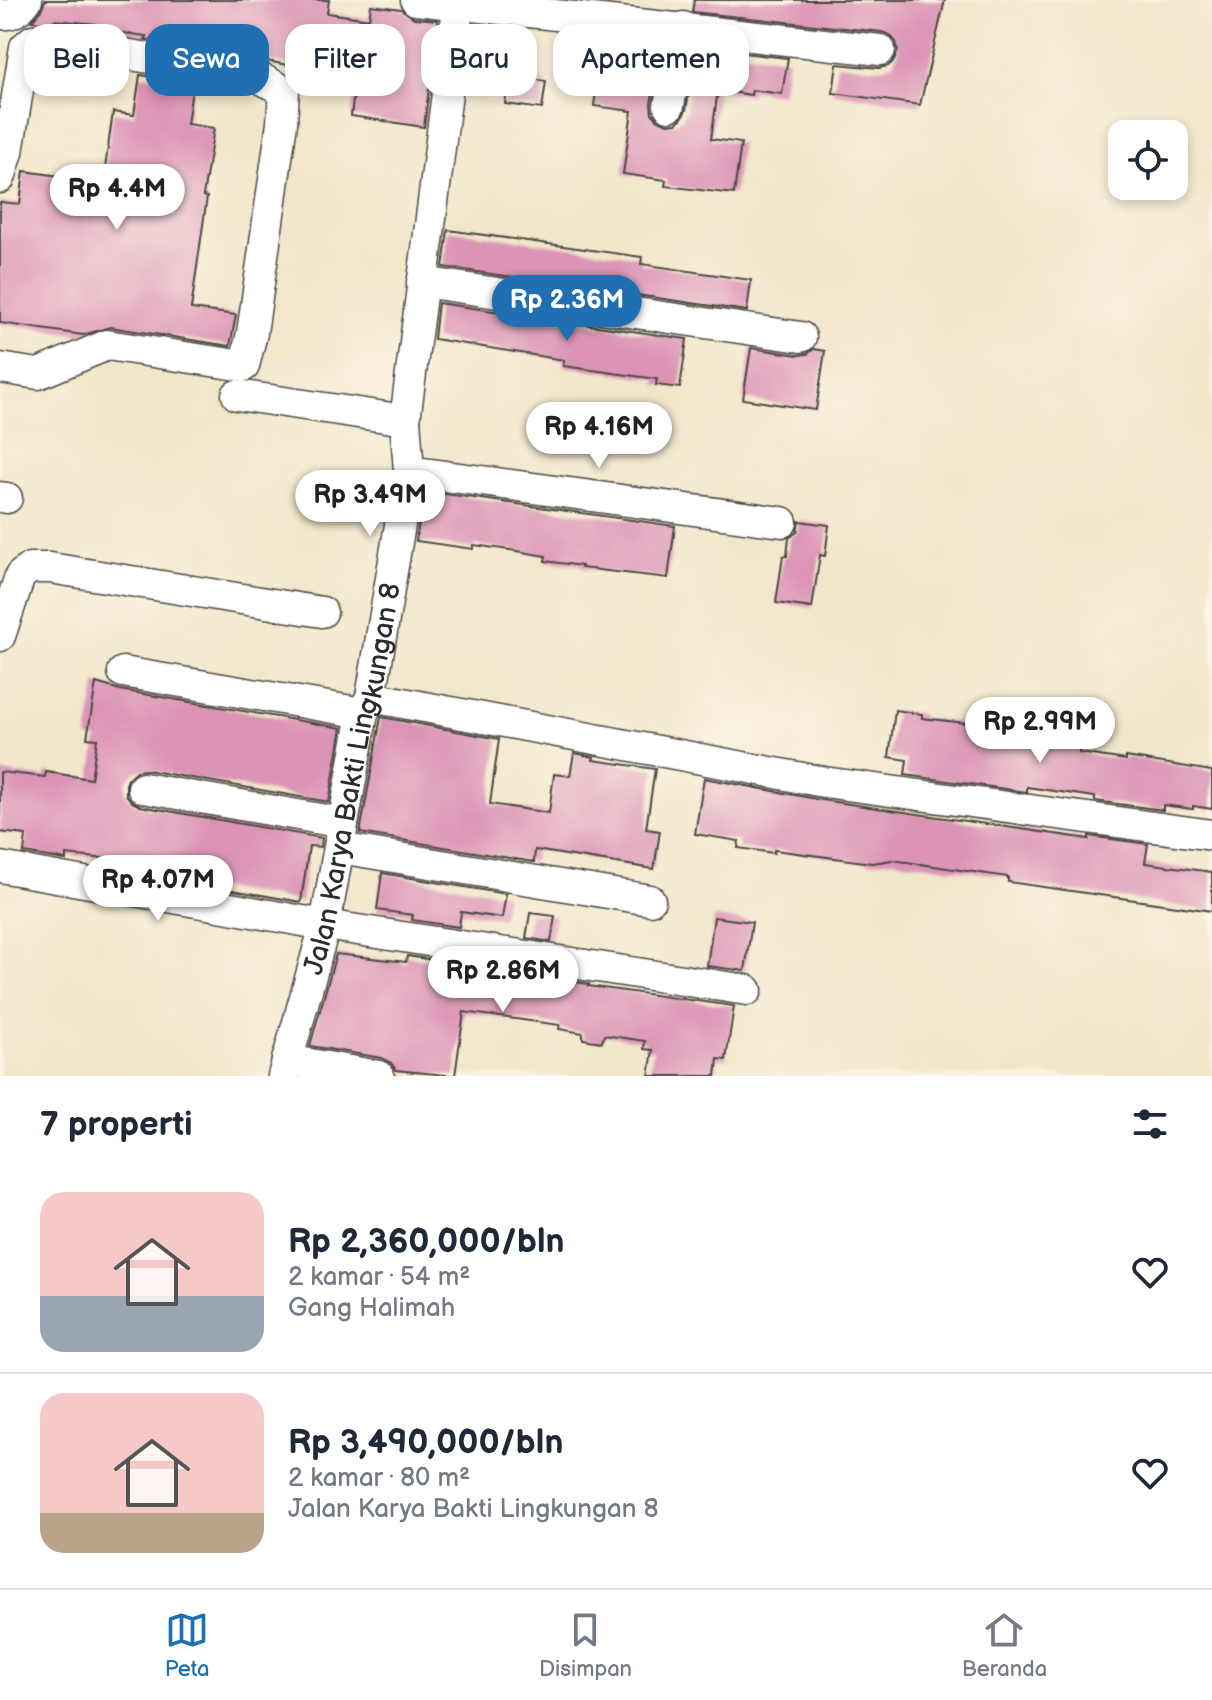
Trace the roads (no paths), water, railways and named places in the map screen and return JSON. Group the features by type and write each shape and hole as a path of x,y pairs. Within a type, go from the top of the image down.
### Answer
{"street":[{"path":"0,14 7,15 22,7 27,0"},
{"path":"416,0 655,24"},
{"name":"Jalan Karya Bakti Lingkungan 8","path":"285,1068 325,925 409,471 405,420 458,3"},
{"path":"749,35 880,50"},
{"path":"0,178 8,152 25,47 33,40 253,74 284,91 252,333 244,366 107,345 38,374 0,368"},
{"path":"669,106 671,96"},
{"path":"422,282 801,337"},
{"path":"237,395 405,420"},
{"path":"409,471 782,522"},
{"path":"0,636 20,576 30,568 50,568 322,612"},
{"path":"123,672 367,705 824,782 1212,835"},
{"path":"143,788 341,835 650,900"},
{"path":"0,867 325,925 747,990"},
{"path":"285,1068 379,1076"}]}
